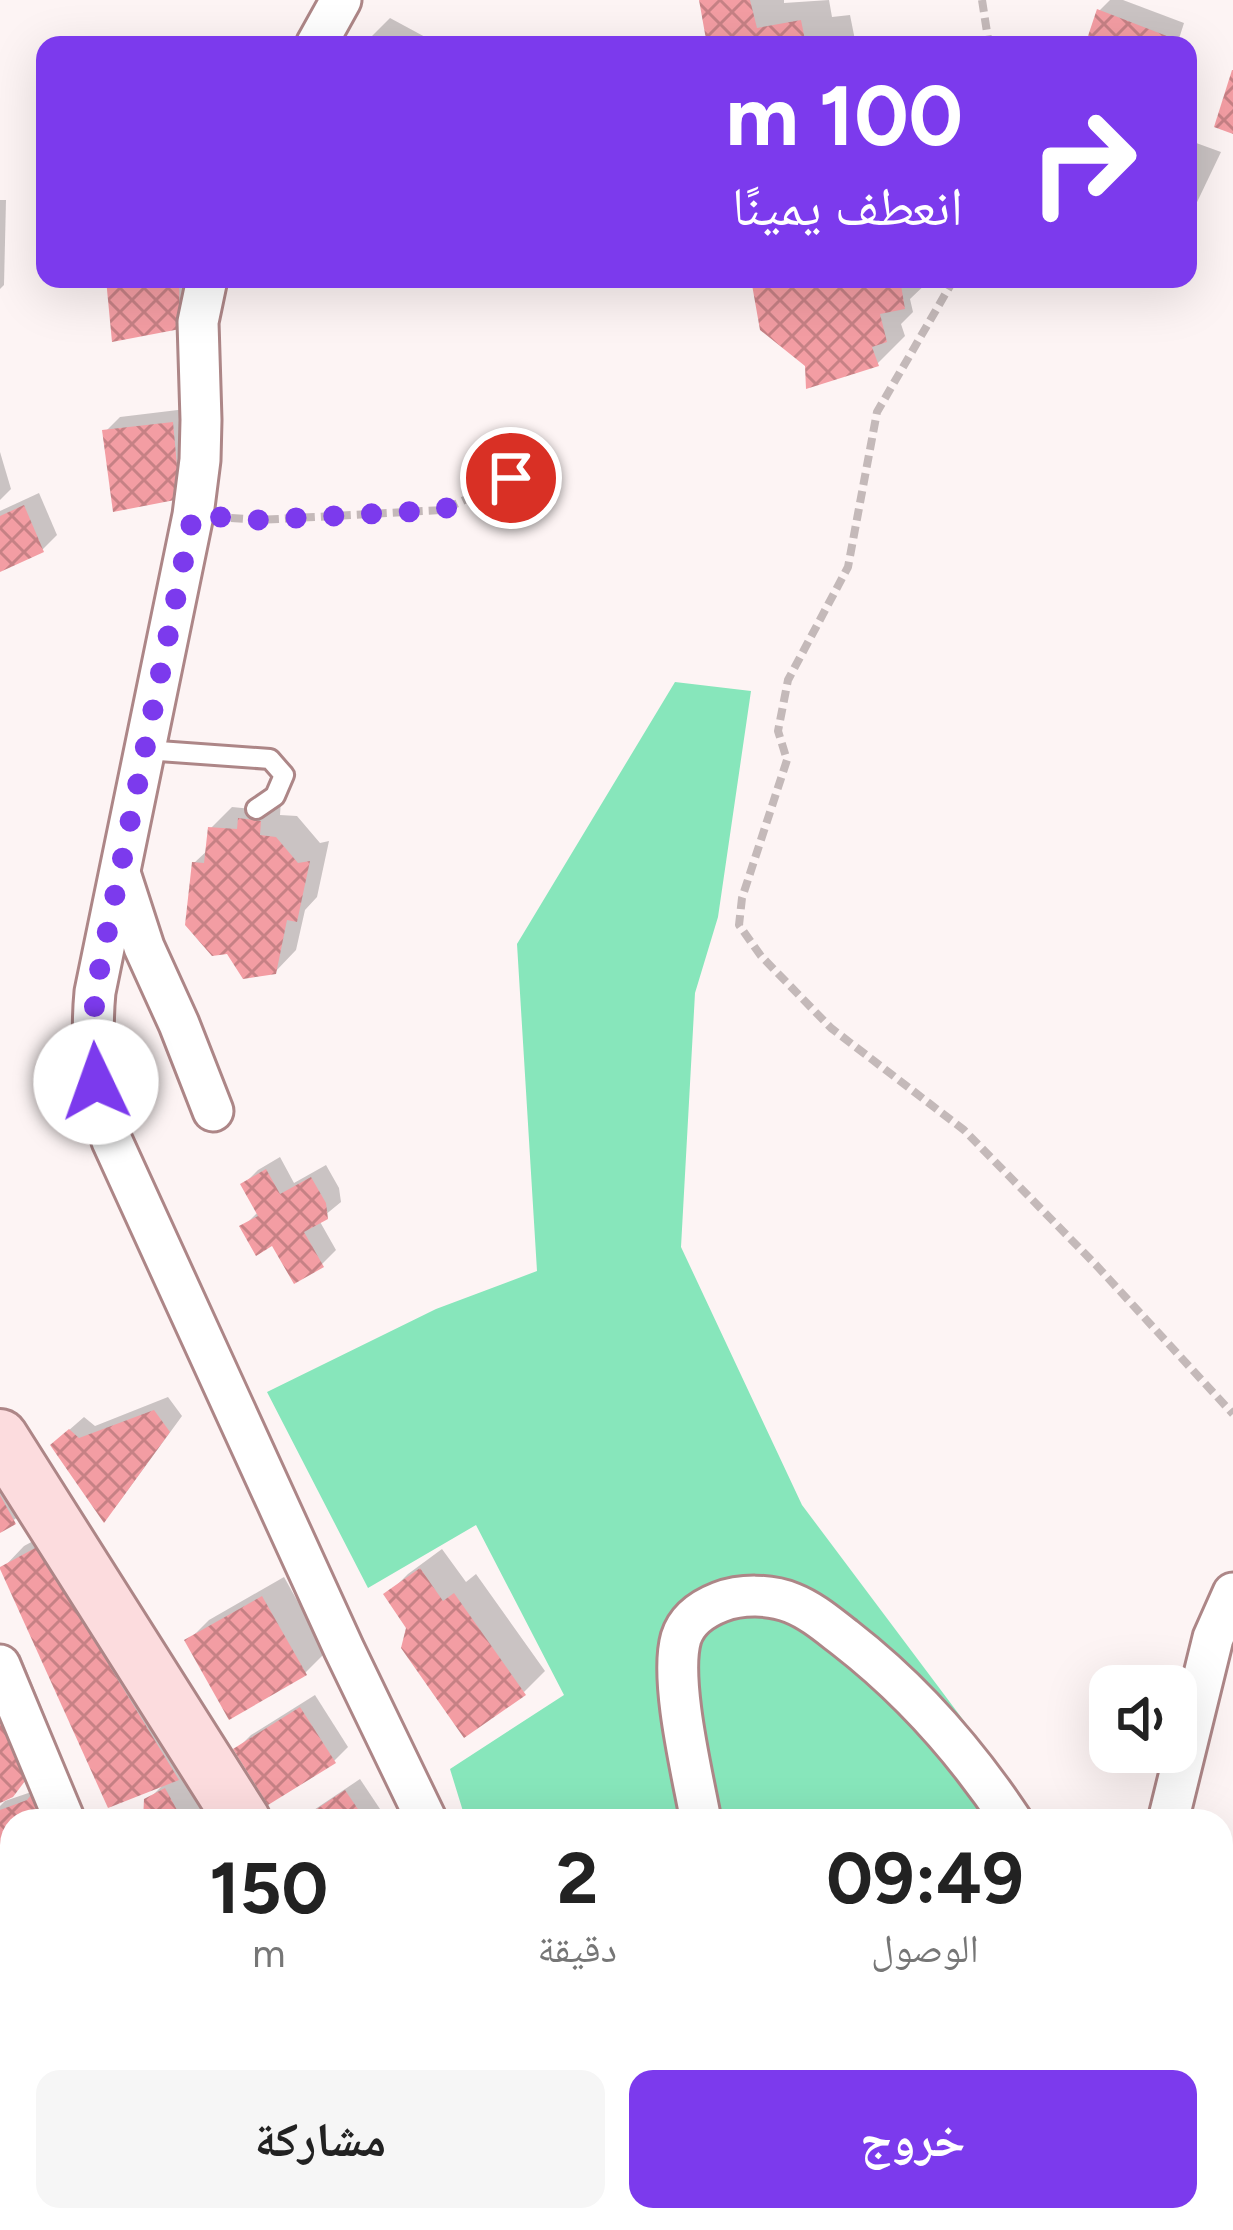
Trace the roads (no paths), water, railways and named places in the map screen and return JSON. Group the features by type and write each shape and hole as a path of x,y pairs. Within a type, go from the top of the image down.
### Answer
{"main road":[{"path":"0,1437 235,1809"}],"street":[{"path":"321,36 341,0"},
{"path":"205,288 198,322 201,420 193,515 120,871 93,1017 93,1047 112,1141 421,1809"},
{"path":"120,871 144,947 213,1111"},
{"path":"1171,1809 1213,1638 1233,1593"},
{"path":"699,1809 683,1727 680,1640 689,1621 706,1607 733,1597 788,1601 812,1612 878,1663 932,1715 1004,1809"},
{"path":"0,1665 60,1809"}],"lane":[{"path":"145,750 270,759 284,775 275,796 256,808"}]}
